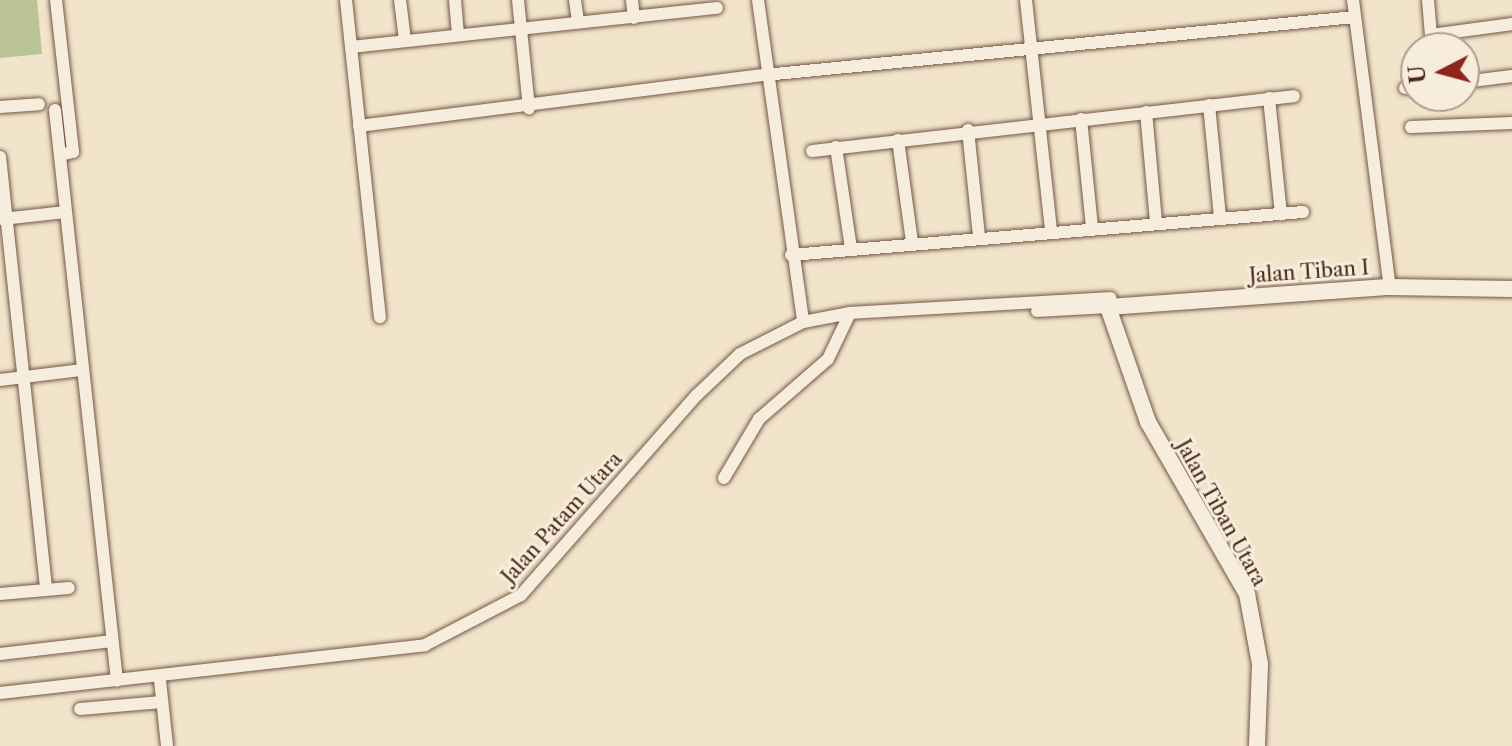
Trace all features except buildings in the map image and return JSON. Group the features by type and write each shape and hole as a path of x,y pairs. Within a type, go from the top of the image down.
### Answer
{"street":[{"path":"56,0 73,152 60,155"},
{"path":"346,0 380,317"},
{"path":"400,0 405,40"},
{"path":"455,0 458,33"},
{"path":"518,0 529,108"},
{"path":"575,0 578,21"},
{"path":"632,0 634,18"},
{"path":"758,0 765,75 803,322"},
{"path":"1026,0 1051,229"},
{"path":"1353,0 1389,280"},
{"path":"1428,0 1431,32"},
{"path":"351,47 520,25 634,18 689,6 717,8"},
{"path":"359,126 529,108 765,75 1354,17"},
{"path":"1476,32 1512,24"},
{"path":"1480,80 1512,76"},
{"path":"812,151 968,130 1294,96"},
{"path":"1269,98 1281,214"},
{"path":"0,107 39,104"},
{"path":"1209,105 1220,218"},
{"path":"55,110 117,681"},
{"path":"1146,112 1156,222"},
{"path":"1081,119 1092,227"},
{"path":"1411,127 1512,123"},
{"path":"968,130 979,236"},
{"path":"898,140 912,242"},
{"path":"836,147 851,249"},
{"path":"0,157 3,219 46,590"},
{"path":"3,219 66,212"},
{"path":"791,255 1051,229 1303,212"},
{"name":"Jalan Tiban I","path":"1110,303 1389,280 1512,281"},
{"name":"Jalan Tiban I","path":"1110,303 1376,288 1512,289"},
{"name":"Jalan Patam Utara","path":"0,693 117,681 160,680 425,645 503,609 575,540 697,395 740,354 803,322 850,313 976,307 988,313 1110,303"},
{"name":"Jalan Tiban Utara","path":"1110,303 1148,422 1247,594 1260,664 1257,746"},
{"path":"724,478 759,419 828,359 850,313"},
{"path":"0,380 82,370"},
{"path":"0,594 69,588"},
{"path":"0,654 112,641"},
{"path":"160,680 167,746"},
{"path":"80,709 162,702"}],"green space":[{"path":"0,0 37,0 42,54 0,58"}]}
